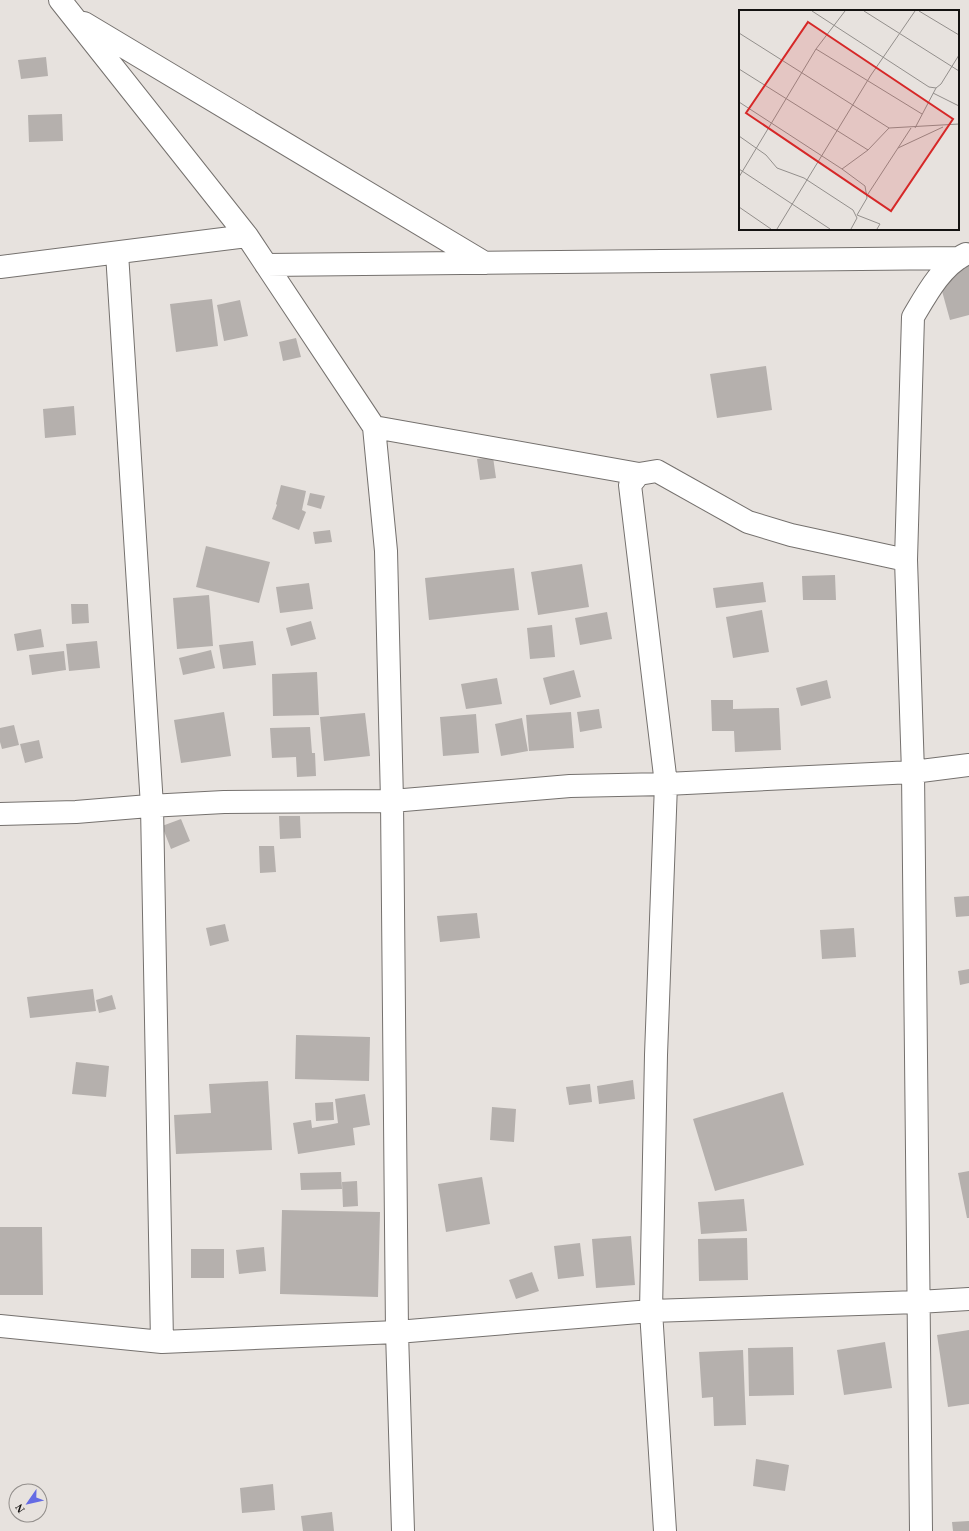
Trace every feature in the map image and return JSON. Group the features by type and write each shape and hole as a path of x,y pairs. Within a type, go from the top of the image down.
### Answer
{"street":[{"path":"66,8 247,236 374,427 386,551 392,801 397,1332 403,1531"},
{"path":"66,8 485,263"},
{"path":"0,267 247,236"},
{"path":"117,253 152,806 162,1342"},
{"path":"266,265 964,255"},
{"path":"921,1531 913,772 906,560 912,317 933,283 964,255"},
{"path":"374,427 639,474 657,471 748,522 791,535 906,560"},
{"path":"639,474 630,485 666,784 656,1055 651,1311 665,1531"},
{"path":"0,814 76,812 224,802 392,801 570,786 666,784 913,772 969,765"},
{"path":"0,1326 162,1342 397,1332 651,1311 969,1299"}],"building":[{"path":"46,57 48,76 21,79 18,60"},
{"path":"62,114 63,141 29,142 28,115"},
{"path":"969,264 969,315 950,320 937,273"},
{"path":"212,299 218,346 176,352 170,304"},
{"path":"240,300 248,336 224,341 217,305"},
{"path":"296,338 301,357 283,361 279,342"},
{"path":"766,366 772,410 717,418 710,374"},
{"path":"74,406 76,435 45,438 43,409"},
{"path":"493,457 496,478 480,480 477,459"},
{"path":"281,485 306,491 302,510 306,512 299,530 272,519 277,505"},
{"path":"310,493 325,496 321,509 307,505"},
{"path":"330,530 332,542 315,544 313,532"},
{"path":"206,546 270,562 259,603 196,587"},
{"path":"582,564 589,607 538,615 531,572"},
{"path":"514,568 519,610 429,620 425,578"},
{"path":"835,575 836,600 803,600 802,576"},
{"path":"763,582 766,602 716,608 713,588"},
{"path":"309,583 313,609 280,613 276,587"},
{"path":"209,595 213,646 177,649 173,598"},
{"path":"71,604 88,604 89,623 72,624"},
{"path":"762,610 769,652 733,658 726,617"},
{"path":"607,612 612,639 580,645 575,618"},
{"path":"311,621 316,639 291,646 286,628"},
{"path":"552,625 555,657 530,659 527,628"},
{"path":"41,629 44,647 17,651 14,634"},
{"path":"97,641 100,668 69,671 66,644"},
{"path":"253,641 256,665 223,669 219,645"},
{"path":"211,650 215,668 183,675 179,658"},
{"path":"64,651 66,670 32,675 29,655"},
{"path":"574,670 581,697 550,705 543,678"},
{"path":"317,672 319,715 273,716 272,674"},
{"path":"497,678 502,704 466,709 461,684"},
{"path":"827,680 831,698 801,706 796,688"},
{"path":"711,700 733,700 733,709 779,708 781,750 735,752 734,731 712,731"},
{"path":"599,709 602,728 580,732 577,712"},
{"path":"224,712 231,756 181,763 174,720"},
{"path":"571,712 574,748 529,751 526,715"},
{"path":"365,713 370,756 324,761 320,717"},
{"path":"476,714 479,753 443,756 440,717"},
{"path":"522,718 528,751 501,756 495,724"},
{"path":"14,725 19,745 2,749 0,742 0,728"},
{"path":"310,727 312,753 315,753 316,776 297,777 296,757 272,758 270,728"},
{"path":"39,740 43,758 25,763 20,744"},
{"path":"279,816 300,816 301,838 280,839"},
{"path":"181,819 190,841 171,849 162,826"},
{"path":"259,846 274,846 276,872 260,873"},
{"path":"969,896 969,916 956,917 954,897"},
{"path":"477,913 480,938 440,942 437,916"},
{"path":"225,924 229,941 210,946 206,928"},
{"path":"854,928 856,957 822,959 820,930"},
{"path":"969,969 969,983 960,985 958,971"},
{"path":"93,989 96,1011 30,1018 27,997"},
{"path":"112,995 116,1009 99,1013 96,1000"},
{"path":"296,1035 370,1037 369,1081 295,1079"},
{"path":"76,1062 109,1066 106,1097 72,1094"},
{"path":"633,1080 635,1099 599,1104 597,1086"},
{"path":"268,1081 272,1150 176,1154 174,1115 211,1113 209,1084"},
{"path":"590,1084 592,1102 569,1105 566,1087"},
{"path":"783,1092 804,1165 715,1191 693,1119"},
{"path":"365,1094 370,1125 353,1128 355,1145 298,1154 293,1123 311,1120 312,1128 338,1123 335,1099"},
{"path":"333,1102 334,1120 316,1121 315,1103"},
{"path":"492,1107 516,1109 514,1142 490,1140"},
{"path":"969,1171 969,1218 967,1218 958,1173"},
{"path":"341,1172 342,1189 301,1190 300,1173"},
{"path":"482,1177 490,1224 446,1232 438,1184"},
{"path":"357,1181 358,1206 343,1207 342,1182"},
{"path":"744,1199 747,1231 701,1234 698,1202"},
{"path":"282,1210 380,1212 378,1297 280,1294"},
{"path":"0,1227 42,1227 43,1295 0,1295"},
{"path":"631,1236 635,1285 596,1288 592,1239"},
{"path":"747,1238 748,1280 699,1281 698,1239"},
{"path":"580,1243 584,1276 558,1279 554,1246"},
{"path":"264,1247 266,1271 239,1274 236,1250"},
{"path":"191,1249 224,1249 224,1278 191,1278"},
{"path":"532,1272 539,1291 516,1299 509,1280"},
{"path":"969,1330 969,1404 948,1407 937,1335"},
{"path":"885,1342 892,1388 844,1395 837,1350"},
{"path":"793,1347 794,1395 749,1396 748,1348"},
{"path":"743,1350 746,1425 714,1426 713,1397 702,1398 699,1352"},
{"path":"756,1459 789,1465 785,1491 753,1486"},
{"path":"273,1484 275,1510 242,1513 240,1488"},
{"path":"332,1512 334,1531 303,1531 301,1516"},
{"path":"969,1521 969,1531 953,1531 952,1522"}]}
